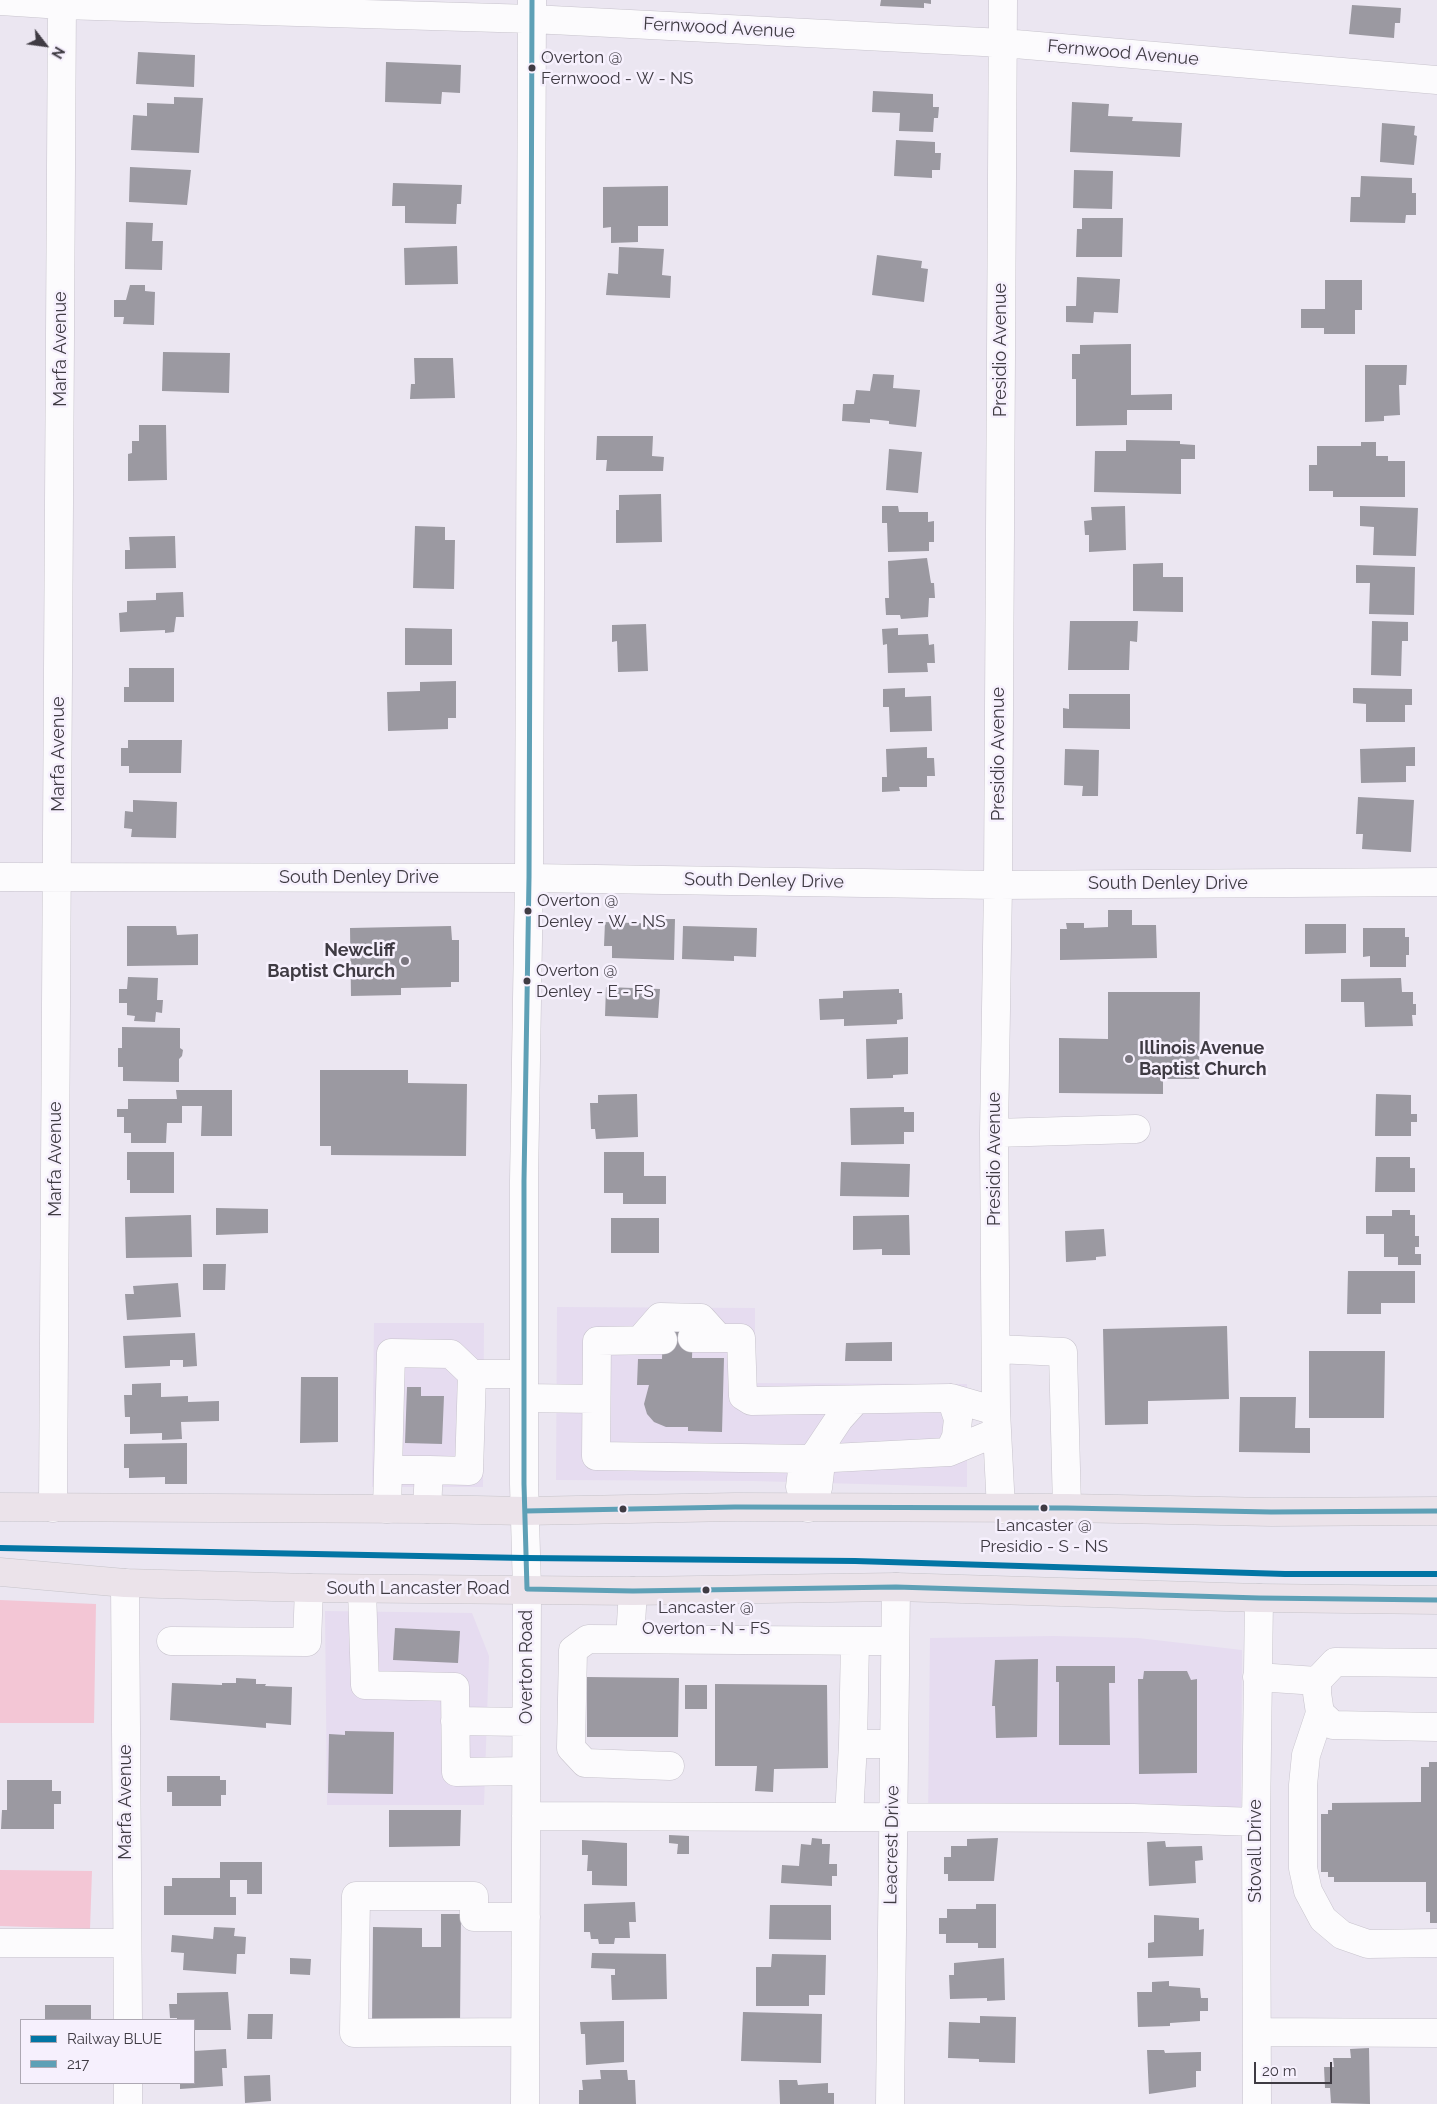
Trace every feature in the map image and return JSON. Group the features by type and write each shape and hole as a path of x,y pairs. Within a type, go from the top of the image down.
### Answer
{"main road":[{"path":"0,1507 387,1508 525,1511 735,1507 808,1503 1000,1509 1067,1508 1271,1512 1437,1511"},
{"name":"South Lancaster Road","path":"0,1572 125,1583 309,1588 633,1591 896,1587 1259,1598 1437,1600"}],"street":[{"name":"Presidio Avenue","path":"1000,1509 997,1422 994,1133 998,885 1003,0"},
{"name":"Fernwood Avenue","path":"0,1 532,9 1003,43 1437,80"},
{"name":"Marfa Avenue","path":"53,1508 62,2"},
{"name":"Overton Road","path":"525,2104 527,1589 524,1386 524,1181 530,878 532,9"},
{"name":"South Denley Drive","path":"0,877 530,878 998,885 1437,882"},
{"path":"994,1133 1136,1129"},
{"path":"719,1338 701,1318 660,1317 652,1340 597,1341 596,1456 812,1460 949,1452 997,1422"},
{"path":"692,1338 742,1338 743,1396 751,1401 951,1398 997,1422"},
{"path":"996,1349 1063,1352 1067,1508"},
{"path":"387,1508 392,1353 451,1354 472,1374 596,1399"},
{"path":"388,1470 469,1471 472,1374"},
{"path":"949,1452 956,1437 958,1419 951,1398"},
{"path":"812,1460 840,1419 856,1400"},
{"path":"808,1503 818,1488 820,1471 812,1460"},
{"path":"427,1509 430,1470"},
{"name":"Marfa Avenue","path":"125,1583 128,2019"},
{"name":"Leacrest Drive","path":"890,2104 896,1587"},
{"path":"171,1641 307,1642 309,1588"},
{"path":"362,1589 365,1685 455,1686 456,1772 526,1771"},
{"path":"630,1639 633,1591"},
{"name":"Stovall Drive","path":"1257,2104 1256,1822 1259,1598"},
{"path":"670,1766 584,1764 571,1748 573,1650 588,1639 894,1641"},
{"path":"849,1817 853,1744 855,1641"},
{"path":"1437,1663 1335,1662 1317,1680 1320,1713 1306,1755 1303,1785 1303,1868 1308,1892 1323,1919 1342,1935 1368,1944 1437,1943"},
{"path":"1257,1677 1317,1680"},
{"path":"1320,1713 1333,1725 1437,1726"},
{"path":"455,1722 526,1722"},
{"path":"853,1744 893,1744"},
{"path":"526,1816 1132,1818 1256,1822"},
{"path":"526,1917 474,1917 474,1896 356,1896 354,2033 526,2032"},
{"path":"0,1943 127,1943"},
{"path":"1257,2032 1437,2033"},
{"path":"128,2084 128,2104"}],"shaded area":[{"path":"557,1307 755,1308 755,1383 967,1384 967,1487 753,1481 556,1480"},
{"path":"374,1323 484,1323 483,1487 372,1487"},
{"path":"0,1600 96,1604 94,1723 0,1723"},
{"path":"325,1611 472,1613 489,1656 484,1805 327,1805"},
{"path":"1053,1636 1138,1638 1242,1650 1241,1820 928,1817 930,1638"},
{"path":"0,1870 92,1871 90,1929 0,1926"}],"building":[{"path":"881,0 931,0 931,4 924,3 924,8 880,6"},
{"path":"1352,5 1401,8 1400,23 1395,23 1394,38 1349,34"},
{"path":"138,52 195,55 194,87 136,84"},
{"path":"386,62 461,65 460,93 442,92 441,104 385,102"},
{"path":"873,91 933,94 933,107 939,107 938,118 934,118 933,132 899,131 900,113 872,112"},
{"path":"174,97 203,98 199,153 131,150 133,115 147,116 147,103 174,104"},
{"path":"1072,102 1109,104 1108,116 1133,117 1132,121 1182,123 1180,157 1070,152"},
{"path":"1382,123 1415,126 1414,135 1417,136 1414,165 1380,162"},
{"path":"896,140 935,142 935,153 941,153 940,170 932,170 932,178 894,176"},
{"path":"130,167 191,170 187,205 129,202"},
{"path":"1074,170 1113,171 1112,209 1073,208"},
{"path":"1361,176 1412,178 1412,193 1416,193 1416,215 1406,215 1405,223 1350,222 1351,197 1360,197"},
{"path":"393,183 462,185 461,204 457,204 456,224 405,223 405,206 392,206"},
{"path":"668,186 668,226 638,226 638,242 611,243 611,227 603,228 603,187"},
{"path":"1082,218 1123,218 1122,257 1076,257 1077,229 1082,229"},
{"path":"126,222 153,223 152,241 163,241 162,270 125,269"},
{"path":"457,246 458,284 405,285 404,248"},
{"path":"619,247 664,249 662,275 671,276 670,298 606,295 608,273 618,274"},
{"path":"877,255 922,261 921,268 928,269 924,302 872,295"},
{"path":"1077,277 1120,279 1118,313 1094,312 1093,323 1066,322 1066,306 1076,306"},
{"path":"1325,280 1362,280 1362,310 1355,310 1355,334 1324,334 1324,328 1301,328 1301,309 1325,309"},
{"path":"130,285 145,285 145,291 155,292 154,325 123,324 124,317 114,317 114,300 126,300"},
{"path":"1131,344 1131,395 1172,394 1172,410 1127,410 1127,425 1076,426 1076,379 1072,379 1072,354 1080,354 1080,345"},
{"path":"163,352 230,353 229,393 162,391"},
{"path":"414,358 453,358 455,398 410,399 411,384 415,384"},
{"path":"1365,365 1407,365 1406,385 1399,385 1400,415 1384,416 1384,421 1365,422"},
{"path":"873,374 894,375 893,388 920,390 916,427 889,424 889,421 870,419 870,423 842,421 843,404 854,404 856,390 870,391"},
{"path":"139,425 166,425 167,480 128,481 128,454 132,453 132,441 139,441"},
{"path":"597,436 653,436 652,456 664,457 663,471 606,471 607,460 596,460"},
{"path":"1126,440 1180,441 1180,444 1195,445 1195,459 1181,459 1181,494 1094,492 1095,451 1126,451"},
{"path":"1361,442 1376,442 1376,456 1388,456 1388,461 1405,461 1405,497 1333,497 1333,491 1309,491 1309,465 1317,465 1317,446 1361,446"},
{"path":"889,449 922,452 918,493 886,490"},
{"path":"661,494 662,542 616,543 616,510 619,510 619,495"},
{"path":"882,506 898,506 899,512 928,512 928,522 934,521 934,542 929,542 929,551 888,552 887,523 882,523"},
{"path":"1125,506 1126,550 1089,552 1089,535 1085,535 1084,521 1092,520 1091,507"},
{"path":"1360,506 1418,508 1416,556 1373,555 1374,527 1360,526"},
{"path":"415,526 445,527 445,540 455,540 454,589 413,588"},
{"path":"175,536 176,568 125,569 125,550 130,550 129,537"},
{"path":"927,558 931,583 934,583 935,598 929,598 928,617 901,619 900,615 886,615 885,598 889,598 888,561"},
{"path":"1163,563 1163,577 1183,577 1183,612 1133,611 1133,564"},
{"path":"1356,565 1415,567 1414,615 1369,614 1370,583 1356,583"},
{"path":"183,592 184,617 176,617 174,632 165,633 165,630 120,632 119,613 127,612 127,601 156,600 156,593"},
{"path":"1070,621 1138,621 1137,642 1130,641 1129,670 1068,670"},
{"path":"1372,621 1408,622 1408,641 1402,641 1401,676 1371,675"},
{"path":"646,624 648,671 618,672 617,641 612,642 612,625"},
{"path":"405,628 452,629 452,665 405,665"},
{"path":"898,628 898,635 928,634 929,645 934,644 935,663 927,663 928,672 888,673 887,644 883,645 882,629"},
{"path":"129,668 174,668 174,702 124,702 124,687 129,687"},
{"path":"456,681 456,718 448,718 448,729 388,731 387,692 420,691 420,682"},
{"path":"905,688 905,697 931,696 932,731 890,732 889,707 883,707 883,689"},
{"path":"1353,688 1412,689 1412,705 1405,705 1405,722 1366,722 1366,704 1353,703"},
{"path":"1069,694 1130,694 1130,729 1063,728 1063,708 1069,709"},
{"path":"128,740 182,740 181,773 129,773 129,766 121,766 121,748 128,748"},
{"path":"927,747 927,758 934,758 935,776 927,776 927,787 899,787 900,791 882,792 882,777 887,777 886,749"},
{"path":"1415,747 1415,766 1406,766 1406,782 1361,783 1360,749"},
{"path":"1065,749 1099,750 1098,796 1082,796 1083,786 1064,785"},
{"path":"1358,797 1414,800 1411,852 1362,849 1363,834 1356,834"},
{"path":"133,800 177,802 176,838 131,837 132,829 124,828 125,811 133,812"},
{"path":"1108,910 1132,910 1132,925 1156,925 1157,958 1060,960 1060,929 1067,929 1066,923 1084,923 1084,928 1108,927"},
{"path":"663,919 675,919 674,960 612,958 612,946 604,946 605,922 662,924"},
{"path":"1305,924 1346,924 1346,953 1305,954"},
{"path":"127,926 176,926 177,935 198,934 198,965 127,966"},
{"name":"Newcliff Baptist Church","path":"451,926 452,940 459,940 459,982 451,982 451,987 401,988 401,995 351,996 350,928"},
{"path":"683,926 757,928 756,957 734,956 734,961 682,959"},
{"path":"1363,928 1405,928 1405,937 1409,937 1409,955 1406,955 1406,967 1370,967 1370,956 1363,957"},
{"path":"128,977 158,978 157,1000 163,1000 162,1013 156,1012 155,1022 134,1021 135,1016 127,1015 127,1003 119,1003 119,989 127,989"},
{"path":"1401,978 1402,992 1413,992 1413,1004 1416,1004 1416,1015 1412,1015 1413,1026 1365,1027 1364,1002 1341,1002 1341,979"},
{"path":"606,987 660,989 658,1018 605,1016"},
{"path":"899,989 899,993 902,993 903,1019 897,1020 897,1024 844,1026 844,1019 820,1020 819,999 843,998 843,991"},
{"name":"Illinois Avenue Baptist Church","path":"1108,992 1200,992 1199,1079 1163,1079 1163,1094 1059,1093 1059,1038 1108,1039"},
{"path":"122,1027 180,1028 180,1048 183,1050 182,1056 179,1059 179,1082 123,1081 123,1067 118,1067 118,1048 122,1048"},
{"path":"908,1037 908,1074 893,1075 893,1078 867,1079 866,1039"},
{"path":"320,1070 408,1070 408,1083 467,1084 466,1156 331,1155 331,1146 320,1146"},
{"path":"176,1090 232,1090 232,1136 201,1136 202,1106 182,1106 182,1123 167,1123 166,1143 131,1143 131,1133 124,1133 124,1117 117,1117 117,1109 128,1109 128,1099 177,1099"},
{"path":"637,1094 638,1137 596,1139 595,1129 591,1129 590,1103 598,1103 598,1095"},
{"path":"1376,1094 1411,1095 1411,1114 1417,1114 1417,1122 1411,1122 1411,1136 1375,1136"},
{"path":"904,1107 904,1112 914,1112 914,1132 904,1132 904,1144 851,1145 850,1108"},
{"path":"127,1152 174,1152 174,1193 130,1193 130,1180 127,1180"},
{"path":"604,1152 644,1152 644,1176 666,1176 666,1204 623,1204 623,1193 604,1193"},
{"path":"1376,1157 1410,1157 1410,1168 1415,1168 1415,1192 1375,1192"},
{"path":"841,1162 910,1164 909,1197 840,1196"},
{"path":"216,1208 268,1209 268,1233 216,1235"},
{"path":"1392,1210 1410,1210 1410,1215 1415,1215 1415,1236 1419,1236 1419,1247 1415,1247 1415,1254 1421,1254 1421,1265 1398,1265 1398,1257 1384,1257 1384,1234 1366,1234 1366,1216 1392,1216"},
{"path":"191,1215 192,1257 126,1258 125,1217"},
{"path":"909,1215 910,1255 882,1255 882,1249 853,1250 853,1216"},
{"path":"611,1218 659,1218 659,1253 611,1253"},
{"path":"1104,1229 1106,1256 1096,1257 1096,1260 1066,1262 1065,1231"},
{"path":"203,1264 226,1264 225,1290 203,1290"},
{"path":"1348,1271 1415,1271 1415,1303 1381,1303 1381,1314 1347,1314"},
{"path":"178,1283 181,1317 127,1320 125,1294 134,1294 133,1286"},
{"path":"663,1323 693,1323 692,1358 724,1358 722,1432 688,1431 688,1427 666,1427 654,1422 647,1414 644,1404 649,1385 637,1385 638,1359 662,1359"},
{"path":"1227,1326 1229,1399 1148,1401 1148,1424 1105,1425 1103,1329"},
{"path":"195,1333 197,1366 183,1367 183,1360 170,1360 170,1366 125,1368 123,1336"},
{"path":"892,1342 892,1361 845,1361 846,1343"},
{"path":"1309,1351 1385,1351 1384,1418 1309,1418"},
{"path":"301,1377 338,1377 338,1442 300,1443"},
{"path":"161,1383 161,1397 188,1396 188,1402 219,1401 219,1421 181,1422 182,1439 162,1440 162,1433 130,1434 130,1417 125,1417 124,1395 132,1395 132,1384"},
{"path":"407,1387 421,1387 421,1396 444,1396 442,1444 405,1443"},
{"path":"1240,1397 1296,1397 1295,1428 1310,1428 1310,1453 1239,1452"},
{"path":"187,1443 187,1484 165,1484 165,1477 129,1478 129,1468 124,1468 124,1444"},
{"path":"395,1628 460,1631 458,1663 393,1660"},
{"path":"1038,1659 1037,1737 996,1738 995,1706 992,1706 995,1660"},
{"path":"1056,1666 1115,1666 1115,1683 1109,1683 1110,1745 1059,1745 1059,1682 1056,1682"},
{"path":"1144,1671 1187,1671 1191,1680 1197,1679 1197,1773 1139,1774 1138,1679 1143,1679"},
{"path":"587,1677 679,1678 678,1737 587,1737"},
{"path":"236,1678 256,1679 256,1684 266,1684 265,1686 292,1687 291,1725 266,1723 266,1728 170,1720 172,1683 222,1685 222,1683 236,1683"},
{"path":"715,1684 827,1685 828,1768 774,1769 773,1792 755,1791 757,1766 715,1766"},
{"path":"685,1685 707,1685 707,1709 685,1709"},
{"path":"345,1731 394,1732 393,1794 328,1793 329,1734 345,1735"},
{"path":"1429,1762 1437,1762 1437,1923 1430,1923 1430,1912 1426,1912 1426,1882 1334,1882 1334,1877 1328,1877 1328,1872 1321,1872 1321,1814 1328,1814 1328,1810 1332,1810 1332,1803 1421,1802 1421,1767 1429,1767"},
{"path":"167,1776 220,1776 220,1780 226,1780 226,1795 221,1795 221,1806 172,1806 172,1792 167,1792"},
{"path":"7,1780 52,1780 52,1791 61,1791 61,1804 54,1804 54,1829 1,1829 2,1810 7,1810"},
{"path":"389,1810 461,1810 460,1846 389,1847"},
{"path":"669,1835 689,1836 689,1854 677,1854 678,1844 669,1843"},
{"path":"812,1838 822,1839 822,1844 830,1844 829,1864 837,1864 837,1876 832,1876 832,1886 781,1883 782,1865 799,1866 801,1844 811,1845"},
{"path":"998,1838 994,1881 948,1881 948,1874 944,1874 944,1857 951,1857 951,1846 967,1846 967,1839"},
{"path":"582,1840 627,1843 627,1886 592,1885 592,1871 587,1871 588,1855 582,1855"},
{"path":"1165,1841 1166,1847 1202,1846 1203,1860 1195,1861 1196,1883 1149,1886 1147,1842"},
{"path":"220,1862 262,1862 262,1894 247,1894 247,1880 230,1880 230,1897 236,1897 236,1915 164,1915 164,1886 172,1886 172,1878 220,1878"},
{"path":"635,1902 636,1922 629,1922 630,1938 615,1938 614,1944 599,1944 598,1939 591,1939 590,1932 584,1932 584,1904"},
{"path":"976,1904 996,1904 996,1948 978,1948 978,1943 946,1943 946,1934 939,1934 939,1918 947,1918 947,1909 976,1909"},
{"path":"770,1905 831,1905 831,1940 769,1939"},
{"path":"441,1914 461,1914 460,2025 372,2024 373,1927 422,1928 422,1947 441,1947"},
{"path":"1154,1915 1199,1918 1199,1930 1204,1929 1203,1956 1148,1958 1148,1943 1154,1942"},
{"path":"214,1927 235,1928 234,1936 246,1937 245,1954 237,1954 236,1974 183,1970 184,1953 171,1952 172,1935 213,1939"},
{"path":"592,1953 666,1954 667,1999 612,2000 611,1975 615,1975 615,1969 591,1968"},
{"path":"772,1954 826,1955 825,1995 809,1995 809,2006 756,2006 756,1967 771,1967"},
{"path":"290,1958 311,1959 310,1975 290,1974"},
{"path":"1004,1958 1005,2000 987,2001 987,1998 950,1999 949,1975 954,1975 954,1963"},
{"path":"1169,1981 1169,1986 1200,1988 1201,1998 1208,1998 1208,2011 1200,2011 1200,2021 1170,2023 1170,2026 1138,2027 1137,1992 1152,1992 1152,1982"},
{"path":"228,1992 231,2030 195,2030 195,2019 170,2018 169,2004 177,2004 177,1993"},
{"path":"45,2005 91,2005 91,2019 45,2019"},
{"path":"743,2012 822,2014 821,2063 741,2061"},
{"path":"248,2014 273,2014 272,2039 247,2039"},
{"path":"980,2016 1016,2017 1015,2063 979,2062 979,2059 948,2058 949,2022 980,2023"},
{"path":"624,2021 624,2062 586,2065 585,2034 581,2034 580,2022"},
{"path":"1369,2048 1370,2104 1331,2103 1330,2088 1325,2088 1324,2067 1334,2067 1333,2058 1351,2058 1350,2049"},
{"path":"226,2049 227,2068 222,2068 223,2086 180,2089 180,2084 195,2084 195,2051"},
{"path":"1147,2050 1164,2050 1165,2053 1201,2052 1201,2071 1196,2071 1196,2087 1149,2094"},
{"path":"600,2070 627,2070 628,2080 635,2080 636,2104 579,2104 579,2090 583,2090 582,2080 601,2079"},
{"path":"270,2075 271,2101 245,2103 244,2076"},
{"path":"779,2080 797,2080 798,2085 828,2083 828,2093 834,2093 834,2104 780,2104"}],"rail line":[{"name":"BLUE","path":"0,1548 525,1558 855,1561 1285,1574 1437,1574"}],"transit line":[{"name":"217","path":"532,0 529,878 524,1181 524,1484 527,1589 633,1591 896,1587 1259,1598 1437,1600"},
{"name":"217","path":"525,1511 735,1507 1067,1508 1271,1512 1437,1511"}],"place":[{"name":"Overton @ Fernwood - W - NS","path":"532,68"},
{"name":"Overton @ Denley - W - NS","path":"528,911"},
{"name":"Newcliff Baptist Church","path":"405,961"},
{"name":"Overton @ Denley - E - FS","path":"527,981"},
{"name":"Illinois Avenue Baptist Church","path":"1129,1059"},
{"name":"Lancaster @ Presidio - S - NS","path":"1044,1508"},
{"name":"Lancaster @ Overton - N - FS","path":"706,1590"}]}
